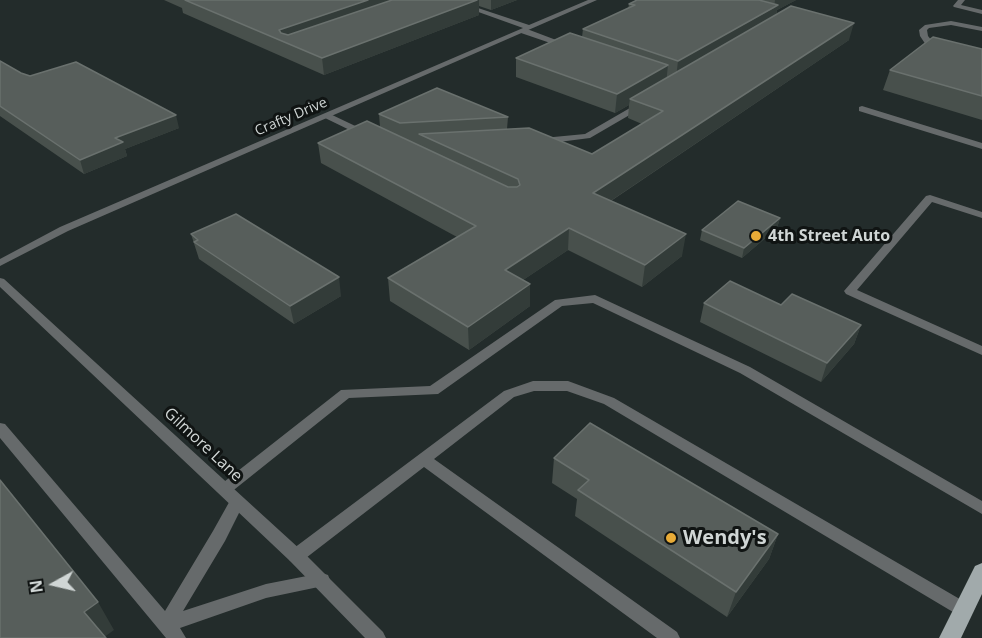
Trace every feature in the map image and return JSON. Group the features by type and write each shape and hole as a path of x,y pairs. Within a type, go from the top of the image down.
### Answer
{"main road":[{"path":"950,638 982,572"}],"street":[{"path":"448,0 579,50"},
{"name":"Crafty Drive","path":"0,263 64,229 594,0"},
{"path":"962,0 956,6 982,12"},
{"path":"953,52 929,42 923,30 936,23 951,23 982,29"},
{"path":"535,142 587,136 647,101"},
{"path":"862,109 982,146"},
{"path":"328,116 379,140"},
{"path":"982,215 930,198 850,291 982,351"},
{"name":"Gilmore Lane","path":"0,281 322,580 378,638"},
{"path":"166,624 219,536 231,495 346,393 433,391 559,303 595,299 745,370 982,508"},
{"path":"296,556 509,394 533,386 568,386 609,401 964,610"},
{"path":"0,428 177,638"},
{"path":"424,459 671,638"},
{"path":"166,624 255,594 322,580"}],"building":[{"path":"185,0 368,0 279,30 288,35 392,0 477,0 322,58"},
{"path":"637,0 759,0 778,5 678,61 583,29 635,5 629,4"},
{"path":"791,6 854,23 593,193 686,234 645,265 569,228 505,270 530,284 468,327 388,278 476,226 318,143 367,121 508,187 517,187 520,185 518,179 419,134 529,128 592,154 663,111 630,99"},
{"path":"570,33 668,65 617,94 516,58"},
{"path":"933,37 982,49 982,96 890,70"},
{"path":"0,61 30,76 76,62 176,115 115,138 123,142 80,160 0,106"},
{"path":"437,88 508,117 400,123 379,114"},
{"path":"738,201 780,218 744,248 702,230"},
{"path":"236,214 339,277 290,306 194,242 198,240 191,234"},
{"path":"730,281 781,305 792,294 861,325 827,363 704,303"},
{"path":"590,423 778,534 736,592 578,490 589,480 554,458"},
{"path":"0,480 98,602 84,612 106,638 0,638"}],"place":[{"name":"4th Street Auto","path":"756,236"},
{"name":"Wendy's","path":"671,538"}]}
